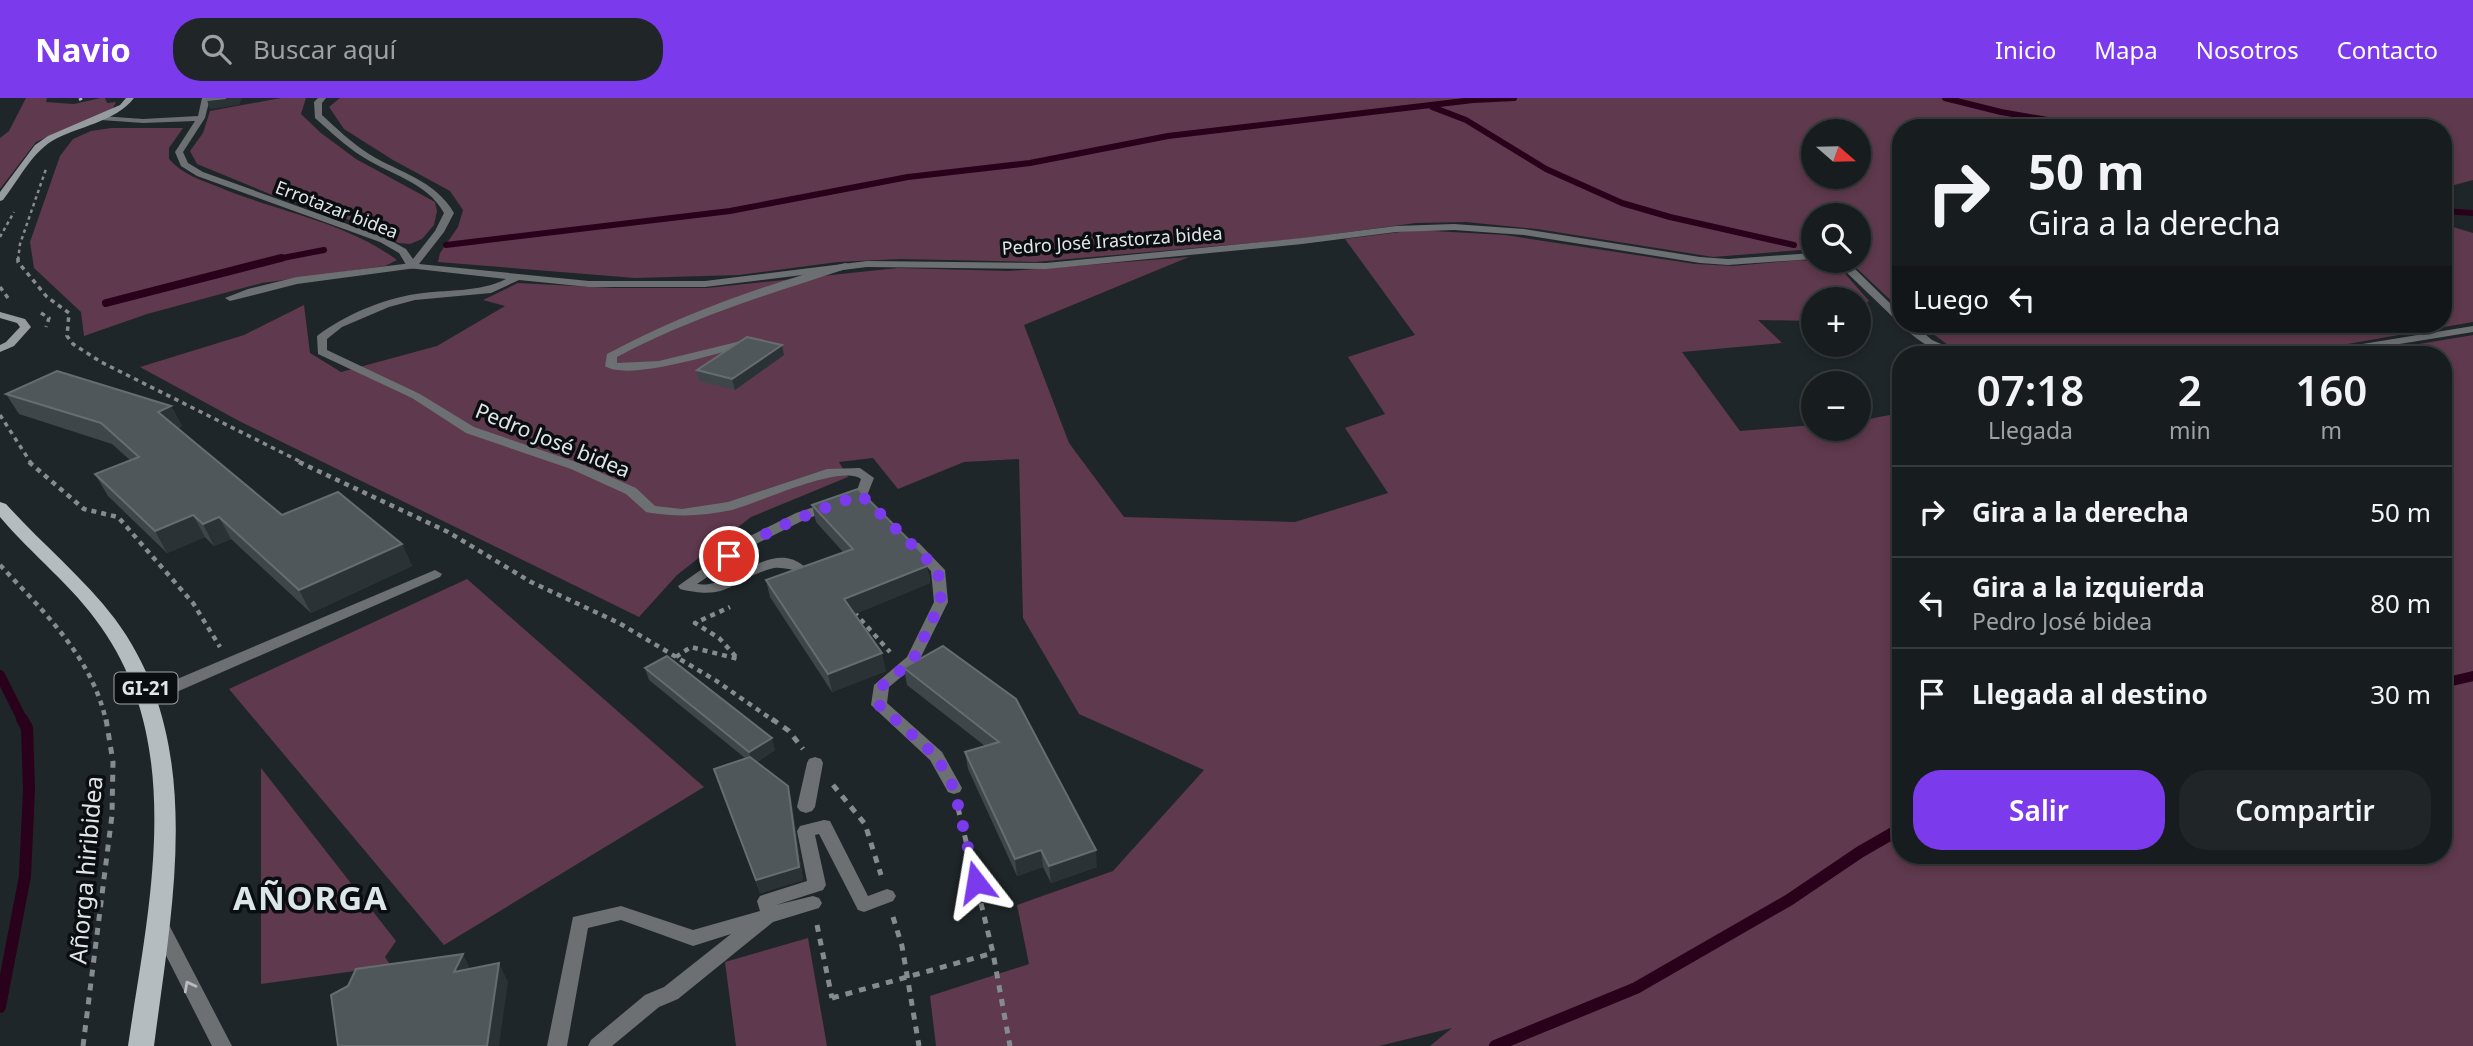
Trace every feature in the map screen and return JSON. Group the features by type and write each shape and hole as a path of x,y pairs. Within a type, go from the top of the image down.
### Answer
{"main road":[{"name":"GI-21","path":"0,507 109,623 134,663 150,696 160,738 165,782 165,831 141,1046"}],"street":[{"path":"0,198 38,147 51,138 123,107 130,98"},
{"name":"Errotazar bidea","path":"206,98 201,118 179,152 184,164 200,174 383,240 403,251 412,266 439,232 449,213 444,200 372,159 334,131 318,116 320,99"},
{"path":"101,118 143,121 201,118"},
{"name":"Pedro José Irastorza bidea","path":"230,298 253,289 307,279 412,266 589,284 705,284 845,266 909,263 1046,266 1396,229 1454,227 1524,232 1700,260 1728,262 1801,257"},
{"path":"745,343 651,364 623,368 611,366 611,356 639,340 723,305 845,266"},
{"path":"1853,273 1892,310"},
{"name":"Pedro José bidea","path":"515,278 491,290 415,297 365,311 338,324 321,338 322,352 416,396 470,430 575,466 631,491 652,509 682,513 730,506 827,473 860,472 868,478 866,500 801,516 751,541 685,586 711,590 764,564 789,563 798,567"},
{"path":"0,314 21,321 26,327 10,344 0,349"},
{"path":"2452,332 2473,329"},
{"path":"1918,333 1938,346"},
{"path":"2368,346 2448,333"},
{"path":"900,533 938,570 941,602 913,660 883,685 879,705 936,756 954,788"},
{"path":"150,696 435,574"},
{"path":"806,807 815,763"},
{"path":"770,915 766,901 817,885 806,831 824,826 864,905 887,896"},
{"path":"557,1046 580,922 621,913 693,938 813,903"},
{"path":"598,1046 652,1000 671,993 770,915"},
{"path":"157,919 222,1046"}],"path":[{"path":"47,166 30,212 18,262 47,297 69,313 67,337 73,344 102,362 292,458 449,532 531,582 619,623 789,731 865,824 902,946 919,1046"},
{"path":"0,237 17,207"},
{"path":"0,415 28,461 84,509 118,517 192,603 229,663"},
{"name":"Añorga hiribidea","path":"0,565 73,648 95,686 109,729 113,773 112,825 83,1046"},
{"path":"676,657 691,647 738,659 719,638 695,622 733,605"},
{"path":"849,607 884,647"},
{"path":"954,788 993,953 1010,1046"},
{"path":"813,903 832,998 993,953"}],"shaded area":[{"path":"26,98 47,98 46,102 74,104 101,98 105,98 107,103 116,102 113,108 106,112 36,142 0,189 0,138 9,131"},
{"path":"281,98 306,98 301,114 321,133 356,159 435,202 437,211 434,225 422,239 410,244 398,243 381,230 277,197 197,164 190,151 203,133 210,111"},
{"path":"340,98 2473,98 2473,180 2452,186 2452,119 1892,119 1892,301 1862,273 1871,273 1871,203 1801,203 1801,250 1713,257 1537,229 1466,222 1416,223 1297,239 1035,262 900,259 838,262 739,275 635,278 438,262 440,253 458,227 463,210 450,191 344,129 329,107"},
{"path":"111,128 183,128 169,148 169,159 186,173 356,236 397,260 385,266 262,283 147,314 84,336 81,312 34,268 30,242 60,156 73,139 91,131"},
{"path":"2452,227 2473,233 2473,322 2452,326"},
{"path":"1416,230 1505,235 1695,264 1733,266 1801,260 1801,273 1844,273 1857,287 1801,287 1801,321 1758,320 1782,343 1682,352 1740,431 1801,426 1801,441 1871,441 1871,419 1892,415 1892,864 2452,864 2452,346 2407,346 2473,335 2473,1046 1430,1046 1452,1028 1379,1046 936,1046 930,996 1029,964 1017,905 1113,871 1204,770 1079,714 1023,618 1019,459 964,462 898,489 873,458 839,462 848,477 751,517 677,575 639,617 241,422 140,367 244,335 304,305 310,353 341,372 437,346 505,306 483,300 518,283 613,288 707,288 898,268 1008,271 1189,257 1024,325 1069,443 1124,517 1295,522 1388,493 1345,428 1385,414 1348,357 1415,335 1345,239"},
{"path":"1932,333 2410,333 2336,346 1948,345"},
{"path":"467,579 704,787 444,945 229,689"},
{"path":"261,768 396,941 385,957 391,966 261,984"},
{"path":"808,938 827,1046 736,1046 725,962"}],"building":[{"path":"747,337 782,345 732,379 697,370"},
{"path":"57,371 171,406 158,412 282,515 338,492 402,544 299,590 219,517 203,524 193,515 155,531 95,474 139,457 101,423 6,394"},
{"path":"858,489 926,557 927,566 844,599 882,653 828,674 766,580 853,549 812,505"},
{"path":"943,646 1016,699 1096,850 1049,866 1041,850 1015,859 965,752 999,742 904,668"},
{"path":"667,656 772,738 749,752 645,668"},
{"path":"750,757 788,786 799,867 756,880 714,769"},
{"path":"463,954 454,972 499,963 487,1046 338,1046 331,995 348,986 356,969"}],"waterway":[{"path":"446,245 730,211 908,177 1030,163 1168,136 1473,100 1514,98"},
{"path":"1945,98 2042,119"},
{"path":"1432,107 1466,120 1546,169 1622,203 1670,217 1794,245"},
{"path":"2452,212 2473,213"},
{"path":"277,259 324,250"},
{"path":"277,259 281,258"},
{"path":"106,303 277,259"},
{"path":"272,260 277,259"},
{"path":"0,675 22,719"},
{"path":"2452,681 2473,676"},
{"path":"0,1007 25,876 29,789 27,728 22,719"},
{"path":"1495,1046 1636,988 1789,900 1892,834"}],"railway":[{"path":"80,98 82,102"}],"district":[{"name":"AÑORGA","path":"311,897"}],"route":[{"path":"729,556 751,541 801,516 861,495 938,570 941,602 913,660 883,685 879,705 936,756 954,788 976,882"}]}
